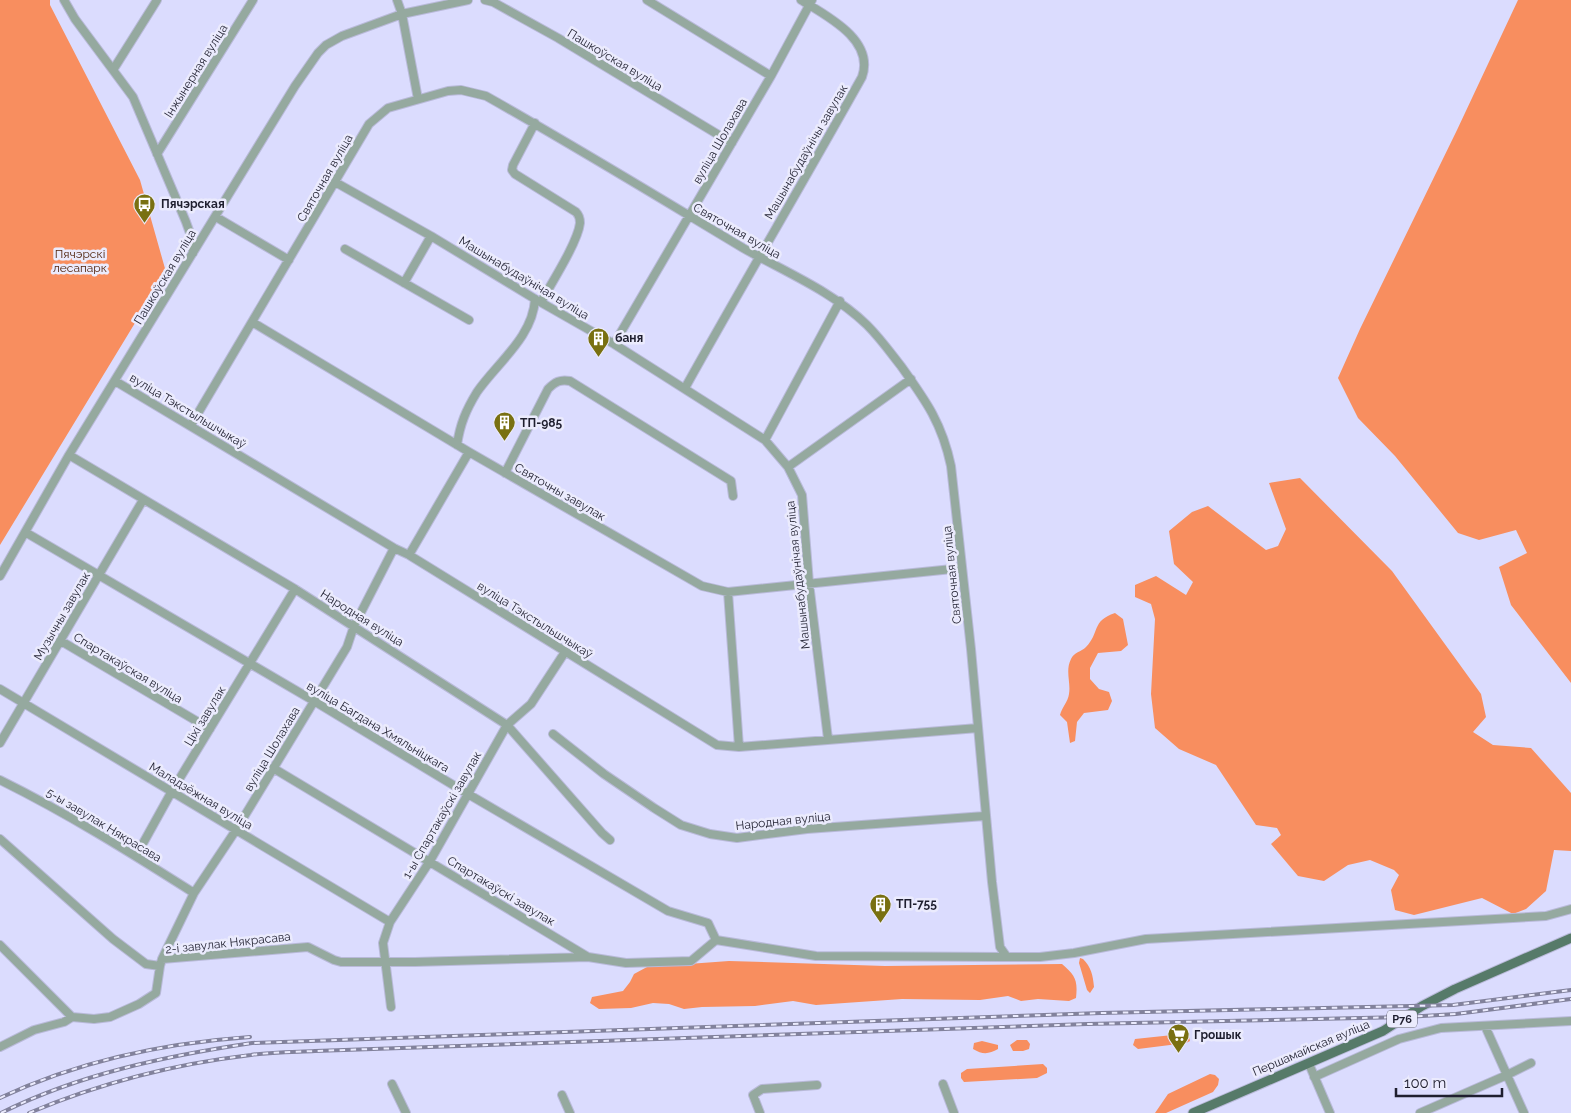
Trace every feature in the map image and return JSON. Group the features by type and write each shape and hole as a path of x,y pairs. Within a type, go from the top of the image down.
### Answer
{"main road":[{"name":"Першамайская вуліца","path":"1193,1113 1383,1031 1422,1006 1455,989 1571,938"}],"street":[{"path":"64,0 75,19 132,97 186,222 191,236 193,252"},
{"path":"113,70 157,0"},
{"name":"Інжынерная вуліца","path":"157,154 253,0"},
{"path":"397,0 402,14 418,99"},
{"name":"Пашкоўская вуліца","path":"0,576 70,455 193,252 295,86 318,53 326,45 342,36 402,14 468,0"},
{"name":"Пашкоўская вуліца","path":"485,0 493,2 558,38 732,144"},
{"path":"647,0 771,76"},
{"path":"801,0 811,2"},
{"name":"вуліца Шолахава","path":"614,344 732,144 811,2"},
{"name":"Машынабудаўнічы завулак","path":"685,388 758,256 862,77 865,67 864,56 858,43 841,26 811,2"},
{"name":"Святочная вуліца","path":"191,425 369,124 388,108 448,91 461,90 486,96 535,123 758,256 840,301 884,343 939,424 947,444 962,568 994,898 1000,947 1007,957"},
{"path":"457,445 460,424 470,405 528,328 538,301 575,239 580,223 579,215 576,212 515,174 512,170 535,123"},
{"name":"Машынабудаўнічая вуліца","path":"335,182 431,236 538,301 614,344 765,440 788,467 802,496 809,583 828,739"},
{"path":"216,217 289,260"},
{"path":"404,283 431,236"},
{"path":"345,249 469,320"},
{"path":"765,440 840,301"},
{"name":"Святочны завулак","path":"252,322 457,445 702,586 728,592 962,568"},
{"path":"788,467 910,379"},
{"path":"505,473 548,389 553,384 562,380 570,381 731,481 733,496"},
{"name":"вуліца Тэкстыльшчыкаў","path":"115,381 394,548 409,555 717,745 739,747 978,728"},
{"path":"409,555 469,452"},
{"name":"Народная вуліца","path":"70,455 295,589 507,725 610,840"},
{"name":"Музычны завулак","path":"0,743 144,500"},
{"name":"вуліца Багдана Хмяльніцкага","path":"25,532 668,911 708,923 716,940"},
{"name":"вуліца Шолахава","path":"72,1017 94,1019 110,1017 139,1004 156,993 161,962 194,893 236,830 347,646 354,626 394,548"},
{"name":"Ціхі завулак","path":"136,856 172,791 295,589"},
{"path":"728,592 739,747"},
{"name":"Спартакаўская вуліца","path":"61,641 210,729"},
{"name":"1-ы Спартакаўскі завулак","path":"391,1007 383,943 390,922 430,861 507,725 531,704 565,652"},
{"name":"Маладзёжная вуліца","path":"0,690 390,922"},
{"name":"Народная вуліца","path":"553,734 604,774 654,808 681,825 710,834 737,838 807,829 985,816"},
{"name":"Спартакаўскі завулак","path":"273,768 588,957"},
{"name":"5-ы завулак Някрасава","path":"0,780 39,799 136,856 194,893"},
{"name":"2-і завулак Някрасава","path":"0,840 113,939 146,964 308,947 341,962 588,957"},
{"path":"588,957 626,963 691,961 716,940 816,956 1040,957 1146,940 1546,916 1571,910"},
{"path":"0,945 72,1017 64,1022 34,1030 0,1047"},
{"path":"1314,1077 1399,1039 1441,1028 1571,1021"},
{"path":"1485,1026 1524,1113"},
{"path":"1420,1113 1531,1063"},
{"path":"1309,1064 1330,1113"},
{"path":"392,1084 406,1113"},
{"path":"760,1113 753,1095 762,1089 818,1084"},
{"path":"943,1084 954,1113"},
{"path":"562,1095 570,1113"}],"green space":[{"name":"Пячэрскі лесапарк","path":"0,0 50,0 50,5 140,180 166,272 0,545"},
{"path":"1518,0 1571,0 1571,683 1511,605 1499,567 1527,553 1516,530 1479,540 1458,533 1395,456 1358,418 1338,378"},
{"path":"1300,478 1392,571 1481,694 1486,717 1473,732 1493,745 1531,748 1571,793 1571,851 1554,850 1546,891 1526,909 1513,914 1482,898 1414,915 1395,910 1391,890 1399,875 1394,870 1370,860 1348,865 1324,881 1298,876 1271,844 1281,835 1277,828 1256,825 1216,765 1179,749 1155,728 1151,694 1155,619 1151,604 1135,597 1135,585 1156,576 1186,595 1193,582 1174,564 1169,531 1192,512 1208,506 1266,550 1278,546 1286,529 1269,483"},
{"path":"1115,613 1123,619 1128,645 1121,651 1098,653 1090,668 1090,679 1099,689 1109,692 1112,701 1108,710 1084,713 1077,722 1075,741 1070,743 1067,722 1060,715 1069,694 1069,663 1074,655 1084,649 1090,642 1102,620"},
{"path":"1080,958 1088,965 1092,975 1094,987 1090,993 1087,990 1079,963"},
{"path":"729,961 885,966 1062,964 1075,978 1076,998 1069,1001 1038,999 1021,1001 1008,996 980,1000 902,999 816,1005 793,1001 755,1006 684,1009 669,1004 653,1003 631,1008 599,1009 590,1003 592,997 623,991 634,974 647,967"},
{"path":"1182,1034 1189,1037 1190,1041 1138,1049 1133,1045 1135,1039"},
{"path":"1017,1040 1027,1040 1030,1044 1029,1049 1013,1051 1010,1045"},
{"path":"982,1041 998,1045 998,1049 986,1053 973,1049 974,1043"},
{"path":"1043,1064 1047,1068 1047,1073 1037,1078 964,1082 961,1078 961,1073 967,1069"},
{"path":"1210,1074 1215,1075 1219,1079 1218,1085 1213,1092 1166,1113 1155,1113 1168,1094"}],"railway":[{"path":"1,1113 61,1087 124,1068 187,1054 252,1043 1101,1013 1453,1005 1571,990"},
{"path":"29,1113 56,1102 138,1076 222,1059 267,1053 1087,1024 1406,1017 1456,1014 1571,999"},
{"path":"0,1098 60,1074 122,1056 186,1044 250,1037"}],"place":[{"name":"Пячэрская","path":"145,223"},
{"name":"баня","path":"599,357"},
{"name":"ТП-985","path":"504,442"},
{"name":"ТП-755","path":"880,923"},
{"name":"Грошык","path":"1178,1054"}]}
